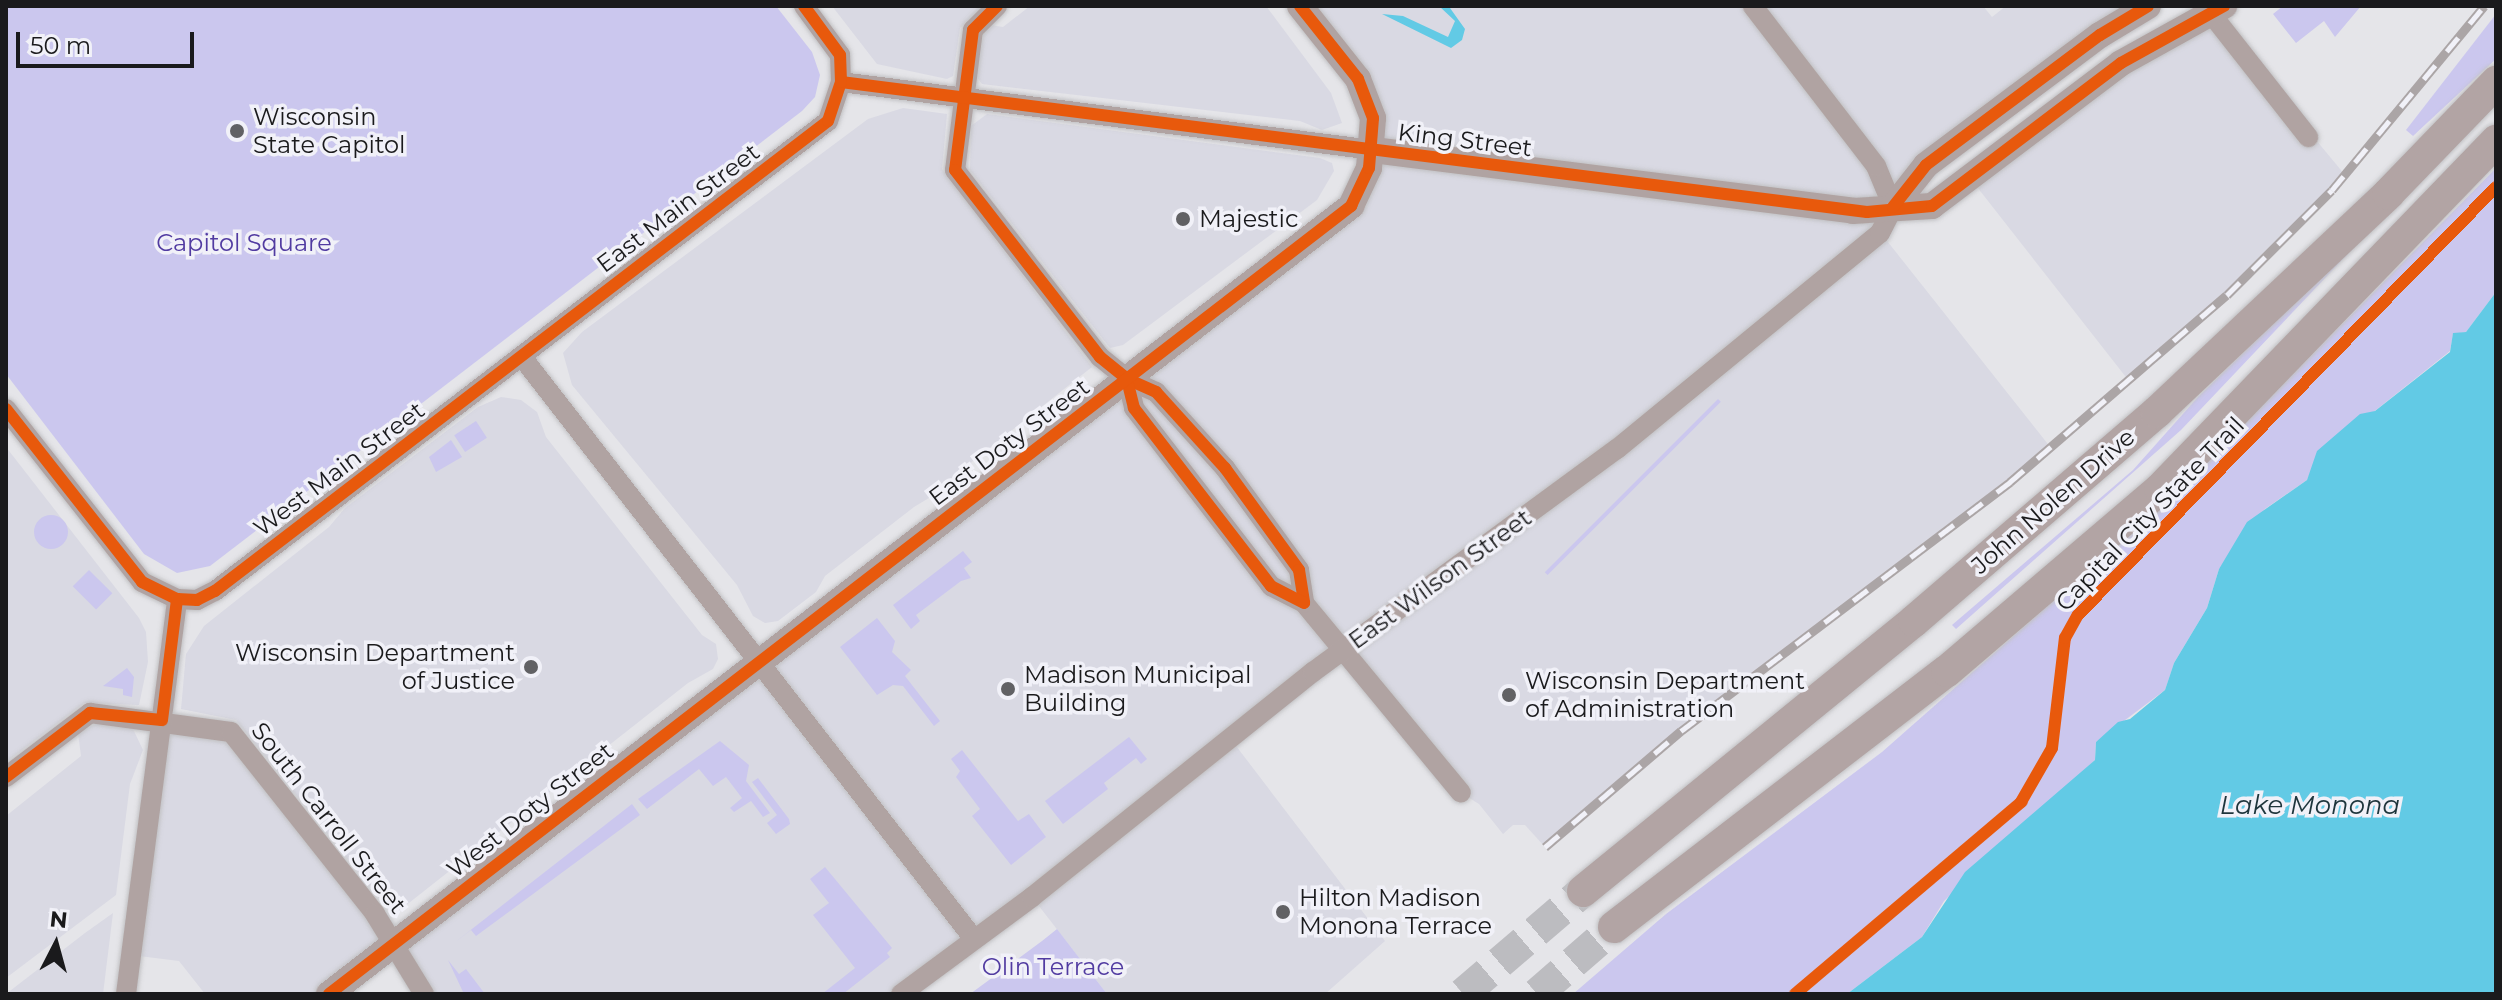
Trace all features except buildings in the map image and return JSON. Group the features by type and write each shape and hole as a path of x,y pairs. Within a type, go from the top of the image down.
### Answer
{"main road":[{"name":"John Nolen Drive","path":"1583,891 1914,621 2157,412 2388,194 2496,82"},
{"path":"1614,927 1947,671 2148,499 2496,141"}],"street":[{"path":"804,6 840,55 841,82"},
{"path":"997,6 973,30 955,170 1100,357 1127,379 1156,392 1253,502 1299,570 1304,603"},
{"name":"East Doty Street","path":"758,662 1351,206 1362,190 1373,150 1373,118 1358,79 1300,6"},
{"path":"1753,6 1868,153 1893,207 1932,206 2121,63 2213,8 2308,137"},
{"name":"East Wilson Street","path":"901,994 1343,650 1617,449 1871,243 1893,207 1926,165 2100,35 2148,6"},
{"name":"King Street","path":"841,82 1853,211 1893,207"},
{"name":"East Main Street","path":"522,357 828,121 841,82"},
{"path":"522,357 974,939"},
{"name":"West Main Street","path":"177,599 197,600 215,591 522,357"},
{"path":"1127,379 1134,408 1271,586 1304,603 1461,793"},
{"path":"6,409 142,582 177,599 126,994"},
{"name":"West Doty Street","path":"329,994 758,662"},
{"path":"6,777 90,713 162,720"},
{"name":"South Carroll Street","path":"162,720 221,728 239,738 375,914 424,994"}],"shaded area":[{"path":"832,6 983,6 960,28 953,76 947,79 877,64"},
{"path":"1030,6 1266,6 1331,93 1342,123 1322,130 1300,121 982,84 977,77 983,34 991,25 1003,27"},
{"path":"1300,6 1983,6 1992,17 2006,6 2148,6 1926,165 1880,232 2051,448 1681,731 1545,847 1525,825 1513,825 1503,834 1479,804 1461,793 1343,650 1230,738 1385,941 1325,994 1107,994 1032,897 914,984 922,994 424,994 392,945 329,994 205,994 179,961 131,955 162,720 221,728 392,944 1343,213 1373,118"},
{"path":"2211,13 2345,175 2227,295 2129,381 1970,178"},
{"path":"903,108 947,114 942,169 1092,367 968,465 952,484 914,507 825,576 816,592 778,621 765,623 753,616 737,585 572,385 563,353 582,332 868,119"},
{"path":"987,114 1320,158 1332,163 1334,171 1317,200 1123,345 1110,348 970,170 971,126"},
{"path":"501,397 521,400 537,412 546,437 702,635 716,644 718,659 713,669 688,683 400,910 389,911 236,720 181,709 186,654 204,626 329,527 345,508 478,407"},
{"path":"6,447 139,618 146,632 148,662 139,705 84,703 6,762"},
{"path":"96,724 133,729 143,750 130,784 116,895 6,978 6,816 81,756 78,733"},
{"path":"113,913 103,994 6,994 85,933"}],"green space":[{"name":"Capitol Square","path":"6,6 776,6 812,52 820,75 815,97 802,111 210,566 177,573 144,554 6,374"},
{"path":"2283,6 2361,6 2335,37 2324,21 2296,43 2273,14"},
{"path":"2496,14 2496,59 2413,136 2406,130"},
{"path":"2496,168 2496,292 2466,332 2453,334 2450,351 2317,457 2307,480 2265,509 2219,569 2207,608 2174,663 2165,690 2096,742 2095,760 1944,901 1922,937 1847,994 1573,994 1666,914 1882,752 2178,491"},
{"path":"2383,217 2181,430 1956,629 1952,625 2133,470 2198,397"},
{"path":"1718,399 1721,402 1548,575 1545,572"},
{"path":"476,421 487,438 465,452 454,435"},
{"path":"451,440 462,457 436,472 429,457"},
{"path":"51,515 63,520 68,532 63,544 51,549 39,544 34,532 39,520"},
{"path":"963,551 972,562 964,568 971,578 961,581 916,615 920,621 911,629 893,605"},
{"path":"89,570 112,593 96,610 73,586"},
{"path":"877,618 895,641 892,652 911,670 905,676 940,721 934,726 903,686 893,685 877,695 840,647"},
{"path":"127,668 134,677 132,697 123,695 123,689 103,686"},
{"path":"1129,737 1147,759 1141,764 1136,758 1104,783 1108,789 1063,824 1045,801"},
{"path":"720,741 749,765 746,781 770,813 763,817 751,801 734,812 730,808 742,798 726,777 713,786 699,769 647,809 638,799"},
{"path":"962,750 1018,821 1029,814 1046,837 1011,865 972,816 980,809 956,777 960,771 951,759"},
{"path":"758,778 789,819 790,824 776,834 767,823 777,815 752,782"},
{"path":"632,804 640,815 476,936 471,930 454,943"},
{"path":"825,867 892,948 887,953 890,957 843,994 822,994 855,968 813,915 829,903 810,879"},
{"name":"Olin Terrace","path":"1057,929 1107,994 970,994 1042,941"},
{"path":"448,960 459,974 466,969 485,994 464,994"}],"water":[{"path":"1439,6 1450,8 1465,29 1462,40 1451,48 1382,14 1403,16 1448,37 1455,21"},
{"name":"Lake Monona","path":"2496,292 2496,994 1847,994 1922,937 1965,872 2095,760 2096,742 2118,722 2130,719 2165,690 2174,663 2207,608 2219,569 2247,522 2307,480 2317,451 2360,414 2375,411 2450,352 2453,333 2466,332"}],"tunnel":[{"path":"1463,994 1583,891"},
{"path":"1537,994 1614,927"}],"railway":[{"path":"1545,847 1681,731 2010,482 2227,295 2332,190 2484,6"}],"cycle path":[{"path":"6,409 142,582 177,599 197,600 215,591 828,121 841,82 840,55 804,6"},
{"path":"997,6 973,30 955,170 1100,357 1127,379 1156,392 1225,468 1299,570 1304,603 1271,586 1134,408 1127,379"},
{"path":"329,994 1351,206 1369,168 1373,118 1358,79 1300,6"},
{"path":"1893,207 1926,165 2100,35 2148,6"},
{"path":"841,82 1867,212 1932,206 2121,63 2224,6"},
{"name":"Capital City State Trail","path":"1795,994 2021,802 2052,748 2065,638 2078,615 2496,187"},
{"path":"6,777 90,713 162,720 177,599"}],"place":[{"name":"Wisconsin State Capitol","path":"237,131"},
{"name":"Majestic","path":"1183,219"},
{"name":"Wisconsin Department of Justice","path":"531,667"},
{"name":"Madison Municipal Building","path":"1008,689"},
{"name":"Wisconsin Department of Administration","path":"1509,695"},
{"name":"Hilton Madison Monona Terrace","path":"1283,912"}]}
